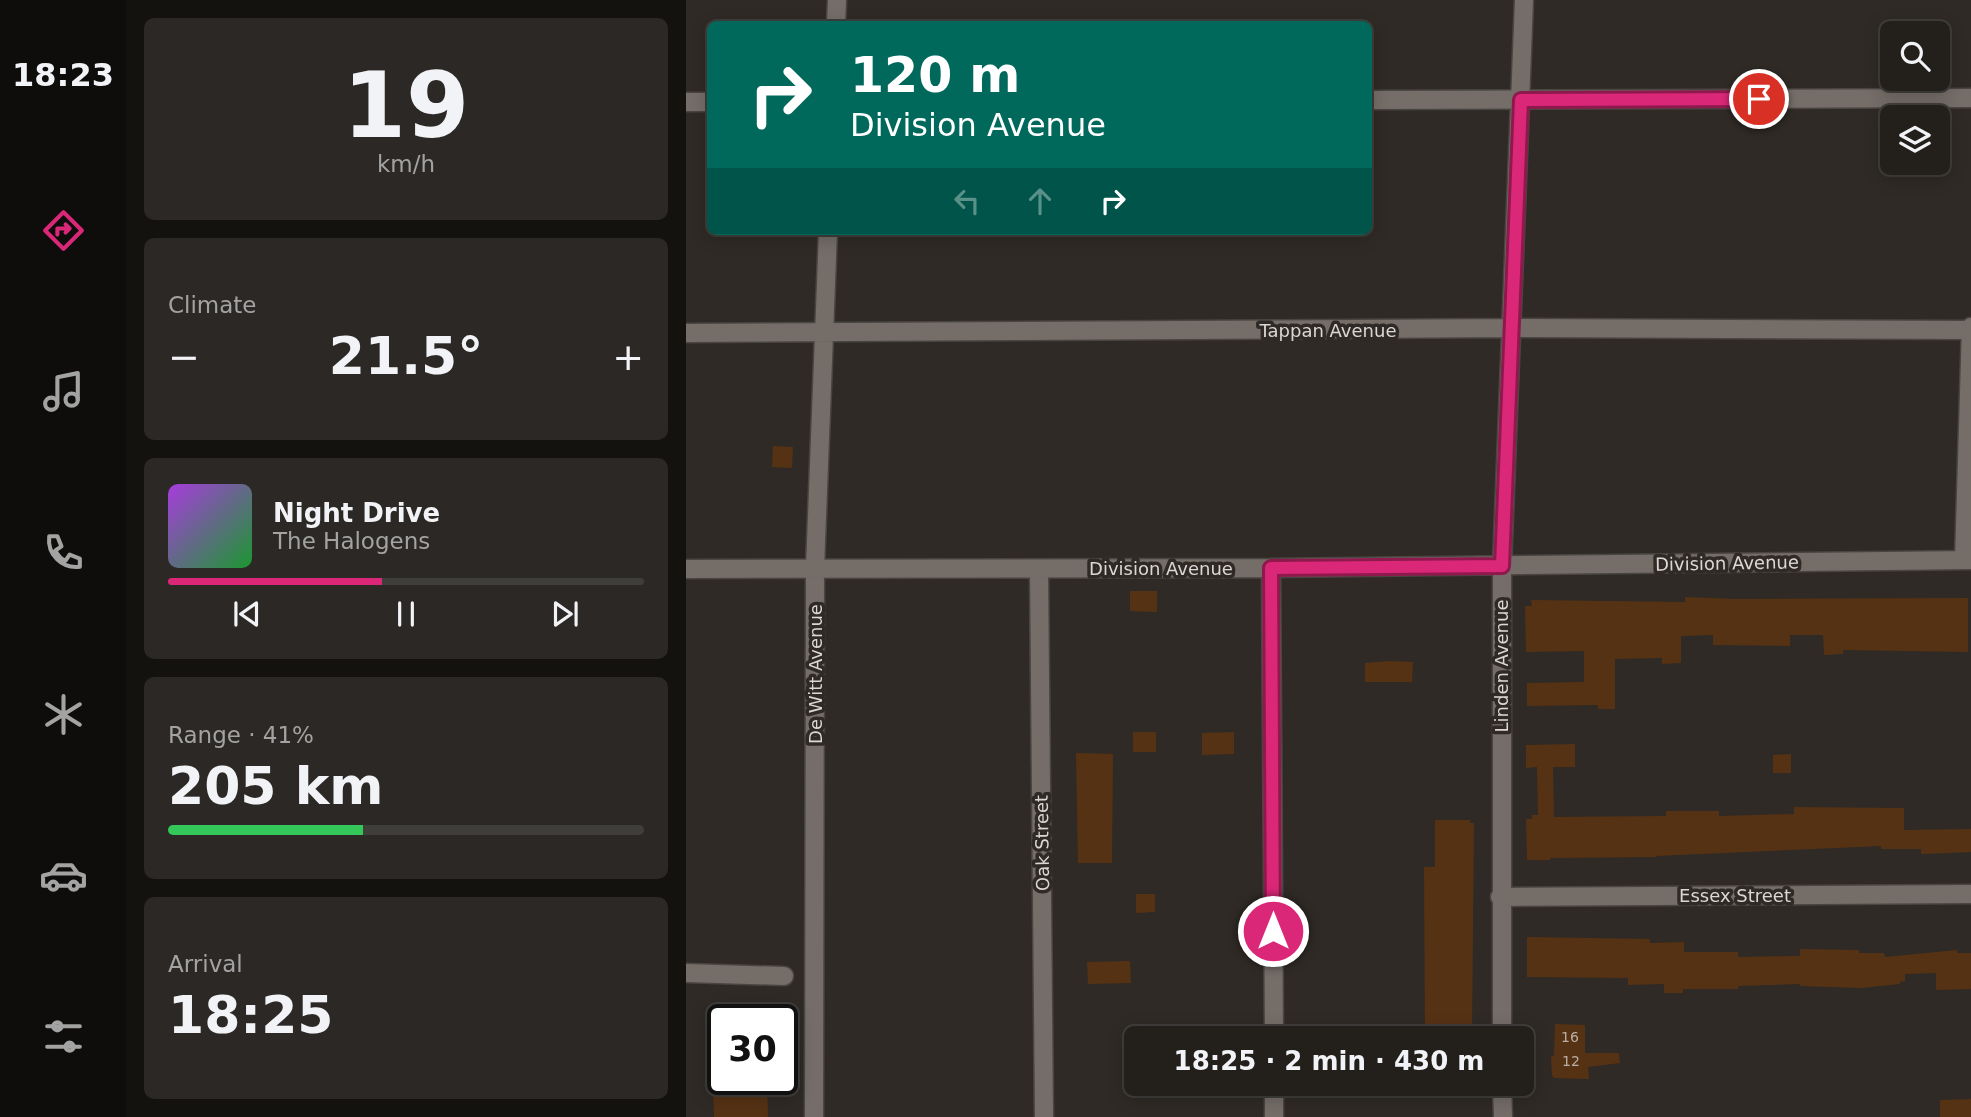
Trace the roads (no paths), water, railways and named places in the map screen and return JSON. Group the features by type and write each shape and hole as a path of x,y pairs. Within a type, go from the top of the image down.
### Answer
{"street":[{"path":"836,21 837,0"},
{"name":"Linden Avenue","path":"1502,1026 1502,566 1524,0"},
{"path":"1372,100 1971,98"},
{"path":"686,102 707,102"},
{"name":"De Witt Avenue","path":"814,1117 815,568 828,235"},
{"name":"Tappan Avenue","path":"686,333 1511,328 1971,329"},
{"path":"1967,560 1971,329"},
{"name":"Division Avenue","path":"686,569 1271,568 1967,560"},
{"path":"1271,568 1274,1026"},
{"name":"Oak Street","path":"1039,569 1044,1117"},
{"name":"Essex Street","path":"1500,897 1971,894"},
{"path":"686,973 783,976"},
{"path":"1274,1096 1274,1117"},
{"path":"1502,1096 1503,1117"}]}
